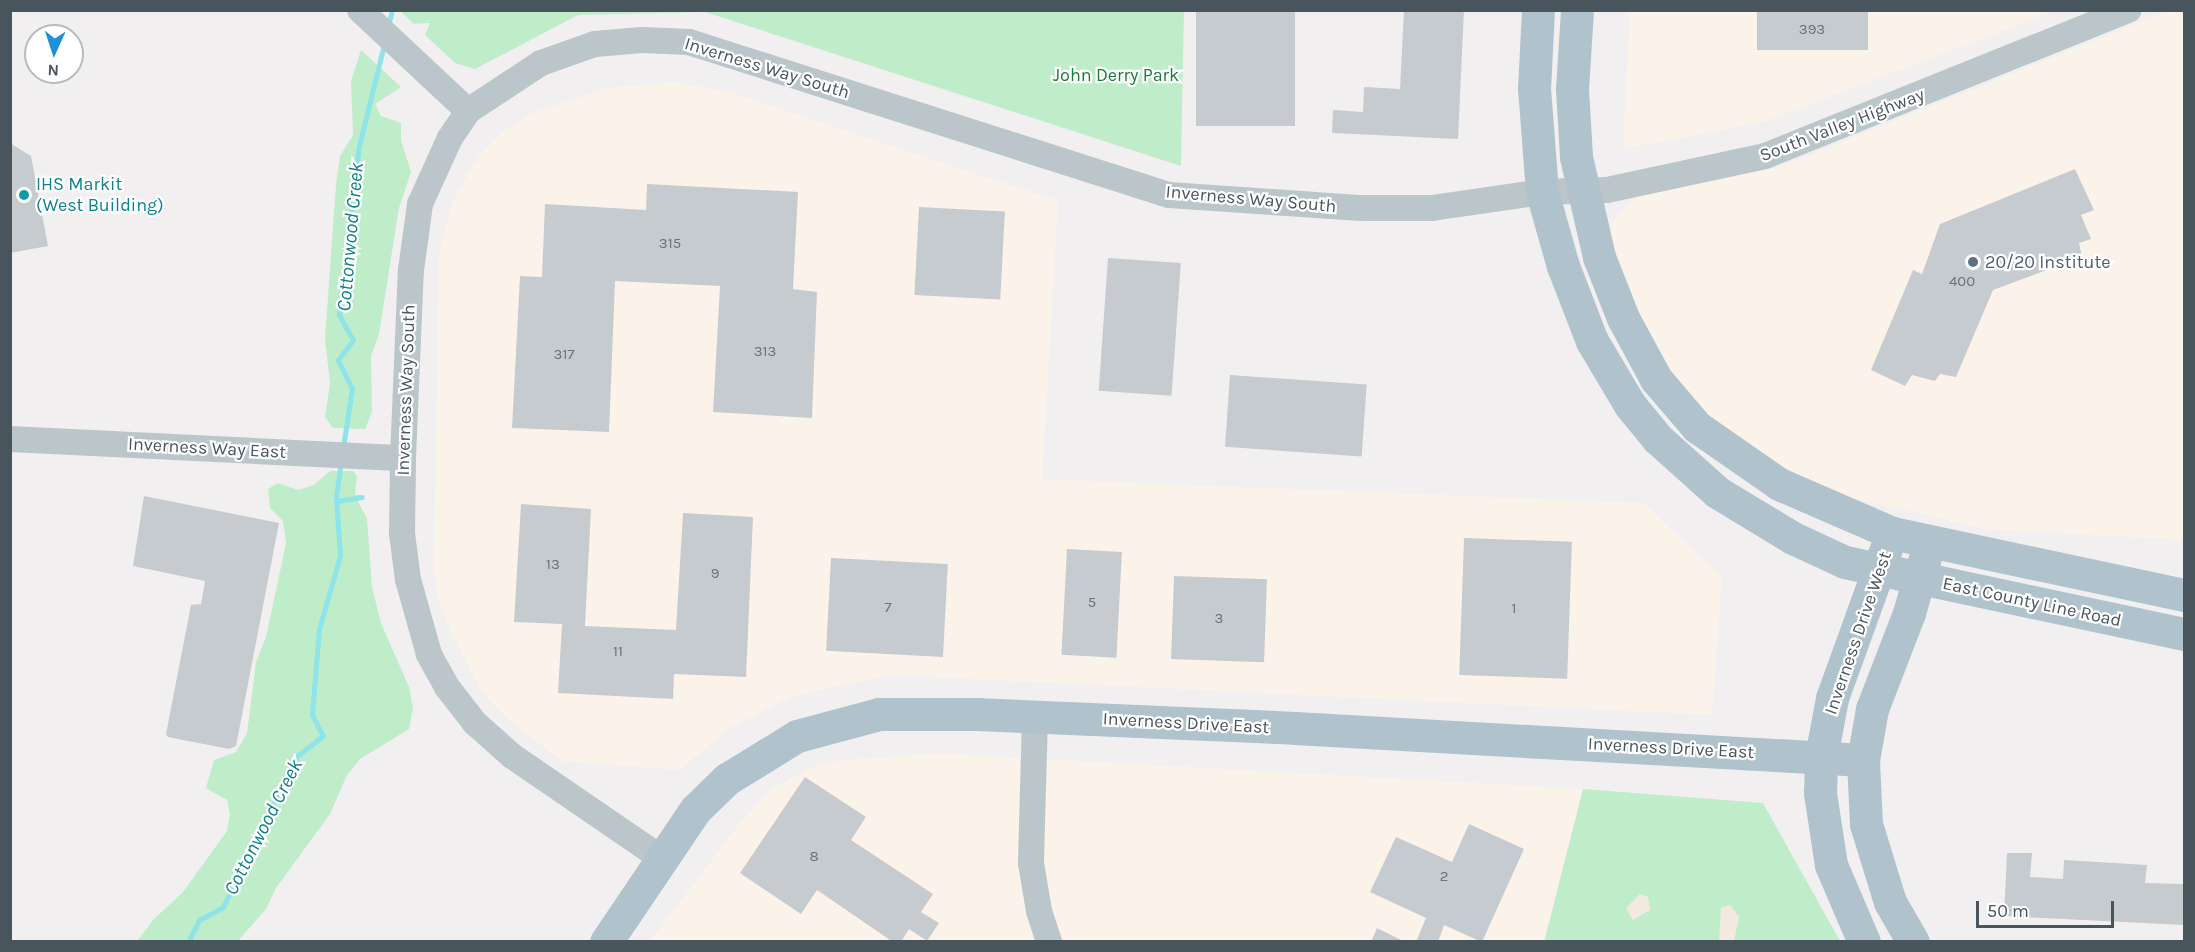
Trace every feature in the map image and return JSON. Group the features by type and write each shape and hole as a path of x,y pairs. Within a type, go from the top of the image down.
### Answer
{"main road":[{"name":"East County Line Road","path":"1538,10 1534,88 1542,192 1563,266 1592,341 1630,405 1658,439 1717,492 1794,538 1845,562 2184,634"},
{"name":"East County Line Road","path":"1576,10 1572,88 1581,191 1599,257 1623,318 1656,379 1697,427 1779,484 1892,533 2184,595"},
{"name":"Inverness Drive West","path":"1864,942 1831,865 1820,793 1821,757 1832,698 1892,533"},
{"path":"1913,942 1890,902 1866,824 1863,760 1872,709 1920,578 1928,542"},
{"name":"Inverness Drive East","path":"606,942 695,810 727,779 797,736 879,714 1035,717 1863,760"}],"street":[{"name":"South Valley Highway","path":"1542,192 1581,191 1689,175 1771,154 2129,10"},
{"path":"366,15 468,111"},
{"name":"Inverness Way South","path":"661,858 512,756 475,723 447,687 423,642 409,587 402,533 411,270 420,204 450,138 468,111 565,52 625,41 674,40 1169,195 1405,208 1542,192"},
{"name":"Inverness Way East","path":"10,439 403,458"},
{"path":"1035,717 1031,863 1038,911 1049,942"}],"shaded area":[{"path":"1630,11 2054,11 1763,122 1623,149"},
{"path":"2168,11 2184,11 2184,540 1986,529 1844,496 1798,478 1719,428 1668,368 1639,317 1611,242 1613,221 1630,201 1646,194 1778,168"},
{"path":"673,82 733,93 1058,201 1042,479 1644,503 1722,577 1712,715 891,675 792,696 730,728 679,770 562,761 502,714 481,689 450,630 438,597 434,570 439,252 452,202 481,153 504,130 531,114 606,88"},
{"path":"936,753 1583,789 1544,941 650,942 739,824 770,790 809,768 835,761"}],"green space":[{"name":"John Derry Park","path":"400,11 1184,11 1181,166 705,12 578,15 475,69 455,63 425,35 430,23 414,24"},
{"path":"361,50 401,87 375,104 381,116 401,123 401,140 411,172 399,208 379,334 371,356 372,412 365,429 333,428 325,417 330,383 325,339 336,185 340,156 353,135 351,81"},
{"path":"330,471 353,471 357,476 355,495 362,495 358,502 367,518 372,587 381,623 409,687 413,708 409,729 360,759 346,777 330,814 276,888 266,909 238,941 137,941 154,919 183,892 227,831 230,814 227,800 206,788 214,760 236,752 247,733 256,662 266,637 286,543 283,521 270,508 268,489 278,483 298,490 314,485"},
{"path":"1583,789 1763,803 1840,941 1544,942"}],"sand":[{"path":"1640,894 1648,897 1650,910 1633,920 1626,908"},
{"path":"1730,905 1739,917 1734,941 1719,941 1721,908"}],"building":[{"path":"1196,10 1295,10 1295,126 1196,126"},
{"path":"1404,10 1464,10 1458,139 1332,133 1333,110 1363,112 1364,87 1400,89"},
{"path":"1757,10 1868,10 1868,50 1757,50"},
{"name":"IHS Markit (West Building)","path":"10,143 31,156 48,246 10,253"},
{"path":"2075,169 2094,210 2081,215 2091,239 2079,243 2082,257 1993,290 1956,377 1940,374 1935,381 1912,375 1905,386 1871,370 1913,270 1922,274 1940,224"},
{"path":"647,184 798,192 793,289 817,292 812,418 713,412 720,286 615,281 609,432 512,428 520,276 542,277 545,204 646,210"},
{"path":"919,207 1005,212 1000,299 914,295"},
{"path":"1108,258 1181,263 1172,396 1099,391"},
{"path":"1230,375 1367,385 1362,456 1225,447"},
{"path":"144,496 279,523 236,746 229,749 168,737 166,734 191,605 201,604 205,581 133,566"},
{"path":"521,504 591,509 585,626 676,630 683,513 753,517 746,677 674,674 673,699 558,693 562,624 514,622"},
{"path":"1464,538 1572,542 1567,679 1459,675"},
{"path":"1067,549 1122,552 1116,658 1061,655"},
{"path":"831,558 948,564 943,657 826,651"},
{"path":"1174,576 1267,579 1264,662 1171,659"},
{"path":"805,777 866,817 851,840 933,894 921,912 939,923 927,941 909,929 901,942 893,942 817,890 801,914 740,873"},
{"path":"1469,824 1524,849 1482,942 1444,925 1438,942 1416,942 1426,918 1370,892 1396,837 1452,862"},
{"path":"2007,853 2032,853 2030,877 2063,879 2064,860 2147,865 2145,883 2184,884 2184,925 2004,916"},
{"path":"1377,928 1405,942 1371,942"}],"waterway":[{"name":"Cottonwood Creek","path":"388,26 392,10"},
{"name":"Cottonwood Creek","path":"343,447 352,388 338,360 353,340 339,315 359,146 384,44"},
{"name":"Cottonwood Creek","path":"188,942 199,920 223,907 297,756 323,736 312,714 319,629 340,556 336,497 341,462"},
{"path":"337,501 362,497"}],"place":[{"name":"IHS Markit (West Building)","path":"24,195"},
{"name":"20/20 Institute","path":"1973,262"}]}
